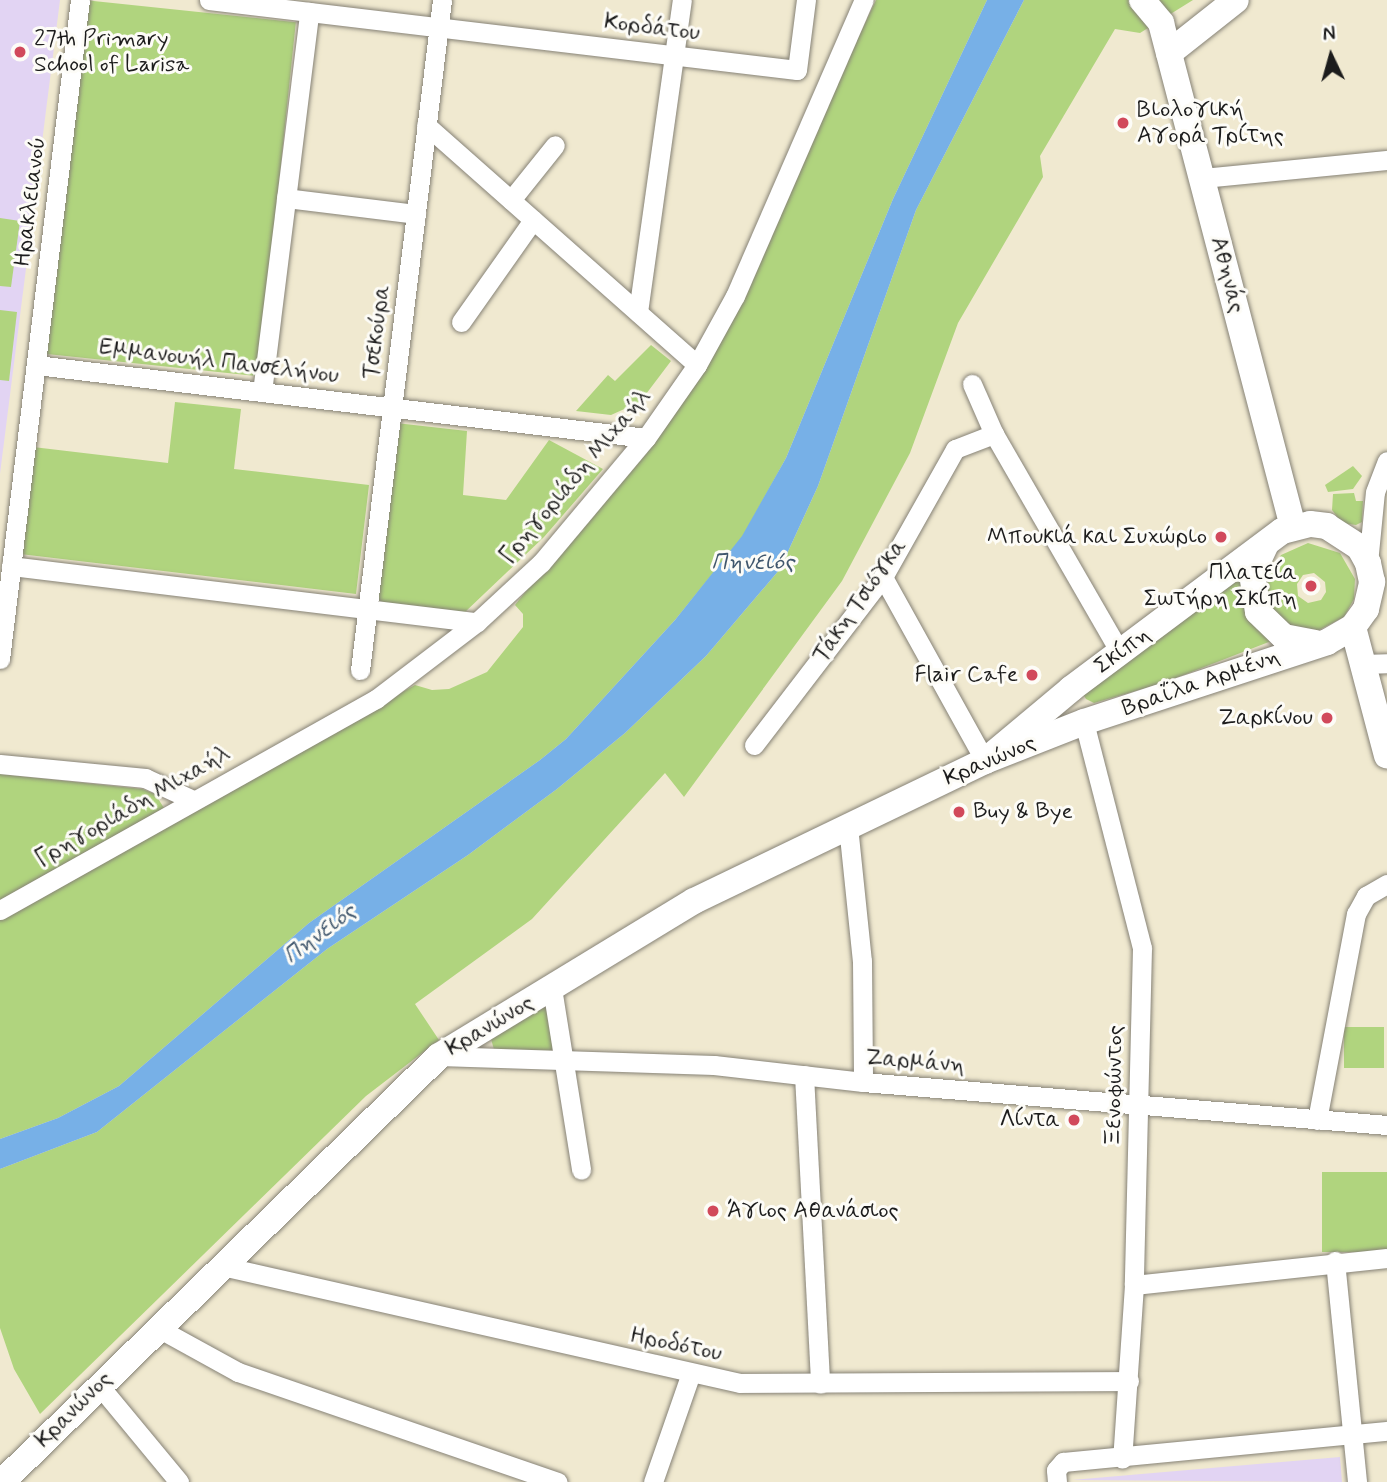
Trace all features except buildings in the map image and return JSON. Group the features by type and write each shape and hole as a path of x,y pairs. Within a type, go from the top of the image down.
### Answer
{"street":[{"name":"Ηρακλειανού","path":"0,659 8,555 36,365 80,0"},
{"name":"Κορδάτου","path":"209,0 797,70 806,0"},
{"name":"Τσεκούρα","path":"360,670 442,0"},
{"path":"638,312 682,0"},
{"name":"Γρηγοριάδη Μιχαήλ","path":"0,911 376,699 477,622 541,563 646,438 697,365 735,296 864,0"},
{"name":"Αθηνάς","path":"1142,0 1161,23 1170,53 1293,527"},
{"path":"1170,53 1236,0"},
{"path":"262,392 309,12"},
{"path":"426,125 697,365"},
{"path":"511,200 555,145"},
{"path":"1202,178 1387,160"},
{"path":"286,198 416,214"},
{"path":"461,322 533,220"},
{"name":"Εμμανουήλ Πανσελήνου","path":"36,365 646,438"},
{"path":"972,384 993,434 1120,652"},
{"name":"Τάκη Τσιόγκα","path":"754,745 883,577 955,449 993,434"},
{"path":"1265,546 1252,574 1258,612 1284,637 1318,643 1353,627 1366,609 1376,570 1375,492 1387,461"},
{"path":"1293,527 1327,526 1345,534 1376,570"},
{"name":"Σκίπη","path":"985,761 1120,652 1293,527"},
{"path":"8,555 368,609 477,622"},
{"path":"883,577 985,761"},
{"path":"1353,627 1375,664 1387,756"},
{"name":"Βραΐλα Αρμένη","path":"1084,722 1318,643"},
{"name":"Κρανώνος","path":"2,1482 98,1384 439,1056 694,901 985,761 1084,722"},
{"name":"Ξενοφώντος","path":"1084,722 1142,948 1134,1285 1122,1459"},
{"path":"0,764 145,778 193,800"},
{"path":"848,826 862,961 863,1082"},
{"path":"1317,1121 1356,914 1366,896 1387,884"},
{"path":"552,988 581,1170"},
{"name":"Ζαρμάνη","path":"439,1056 714,1065 863,1082 1387,1125"},
{"path":"804,1075 820,1384"},
{"path":"1134,1285 1335,1261 1387,1258"},
{"path":"1335,1261 1357,1482"},
{"name":"Ηροδότου","path":"222,1266 740,1383 1129,1381"},
{"path":"158,1328 238,1371 558,1482"},
{"path":"653,1482 691,1373"},
{"path":"98,1384 179,1482"},
{"path":"1058,1473 1122,1459 1387,1431"}],"shaded area":[{"path":"0,0 60,0 0,474"},
{"path":"1340,1457 1342,1482 1072,1480"}],"green space":[{"path":"84,0 296,22 259,376 47,354"},
{"path":"876,0 987,0 893,199 786,458 743,536 675,620 566,739 309,923 119,1086 58,1118 0,1139 0,918 415,685 432,690 449,689 487,672 523,627 523,614 515,605 702,369"},
{"path":"1024,0 1193,0 1140,33 1115,29 1040,156 1043,177 958,323 910,453 842,581 684,797 665,773 532,919 415,1004 439,1040 366,1096 40,1414 14,1369 0,1328 0,1169 97,1132 327,949 468,855 557,789 625,733 706,656 780,569 818,486 916,210"},
{"path":"0,218 20,221 11,287 0,286"},
{"path":"0,310 17,312 9,381 0,380"},
{"path":"651,345 671,361 640,402 611,415 576,411 608,375 615,381"},
{"path":"175,402 241,409 234,469 369,485 356,594 20,554 33,447 168,463"},
{"path":"396,423 467,431 463,495 506,500 549,440 603,469 544,537 464,613 376,603"},
{"path":"1353,466 1362,476 1353,489 1328,492 1325,485"},
{"path":"1354,493 1356,501 1363,501 1362,522 1356,525 1342,523 1332,510 1333,494"},
{"name":"Πλατεία Σωτήρη Σκίπη","path":"1308,543 1340,553 1355,579 1354,599 1344,617 1317,631 1285,624 1271,608 1267,591 1269,574 1281,555","holes":["1314,573 1325,582 1326,592 1321,600 1308,603 1298,596 1297,584 1303,575"]},
{"path":"1243,572 1279,638 1163,683 1094,703 1086,699 1083,694"},
{"path":"0,774 142,789 155,794 164,808 0,901"},
{"path":"546,1006 557,1053 495,1053 491,1039"},
{"path":"1344,1027 1384,1027 1384,1068 1344,1068"},
{"path":"1322,1172 1387,1172 1387,1252 1322,1252"}],"water":[{"name":"Πηνειός","path":"987,0 1024,0 916,210 818,486 780,569 706,656 625,733 557,789 468,855 327,949 97,1132 0,1169 0,1139 58,1118 119,1086 309,923 566,739 675,620 742,536 786,458 893,199"}],"place":[{"name":"27th Primary School of Larisa","path":"20,52"},
{"name":"Βιολογική Αγορά Τρίτης","path":"1123,123"},
{"name":"Μπουκιά και Συχώριο","path":"1221,537"},
{"name":"Πλατεία Σωτήρη Σκίπη","path":"1311,586"},
{"name":"Flair Cafe","path":"1032,675"},
{"name":"Ζαρκίνου","path":"1327,718"},
{"name":"Buy & Bye","path":"959,812"},
{"name":"Λίντα","path":"1074,1120"},
{"name":"Άγιος Αθανάσιος","path":"713,1211"}]}
